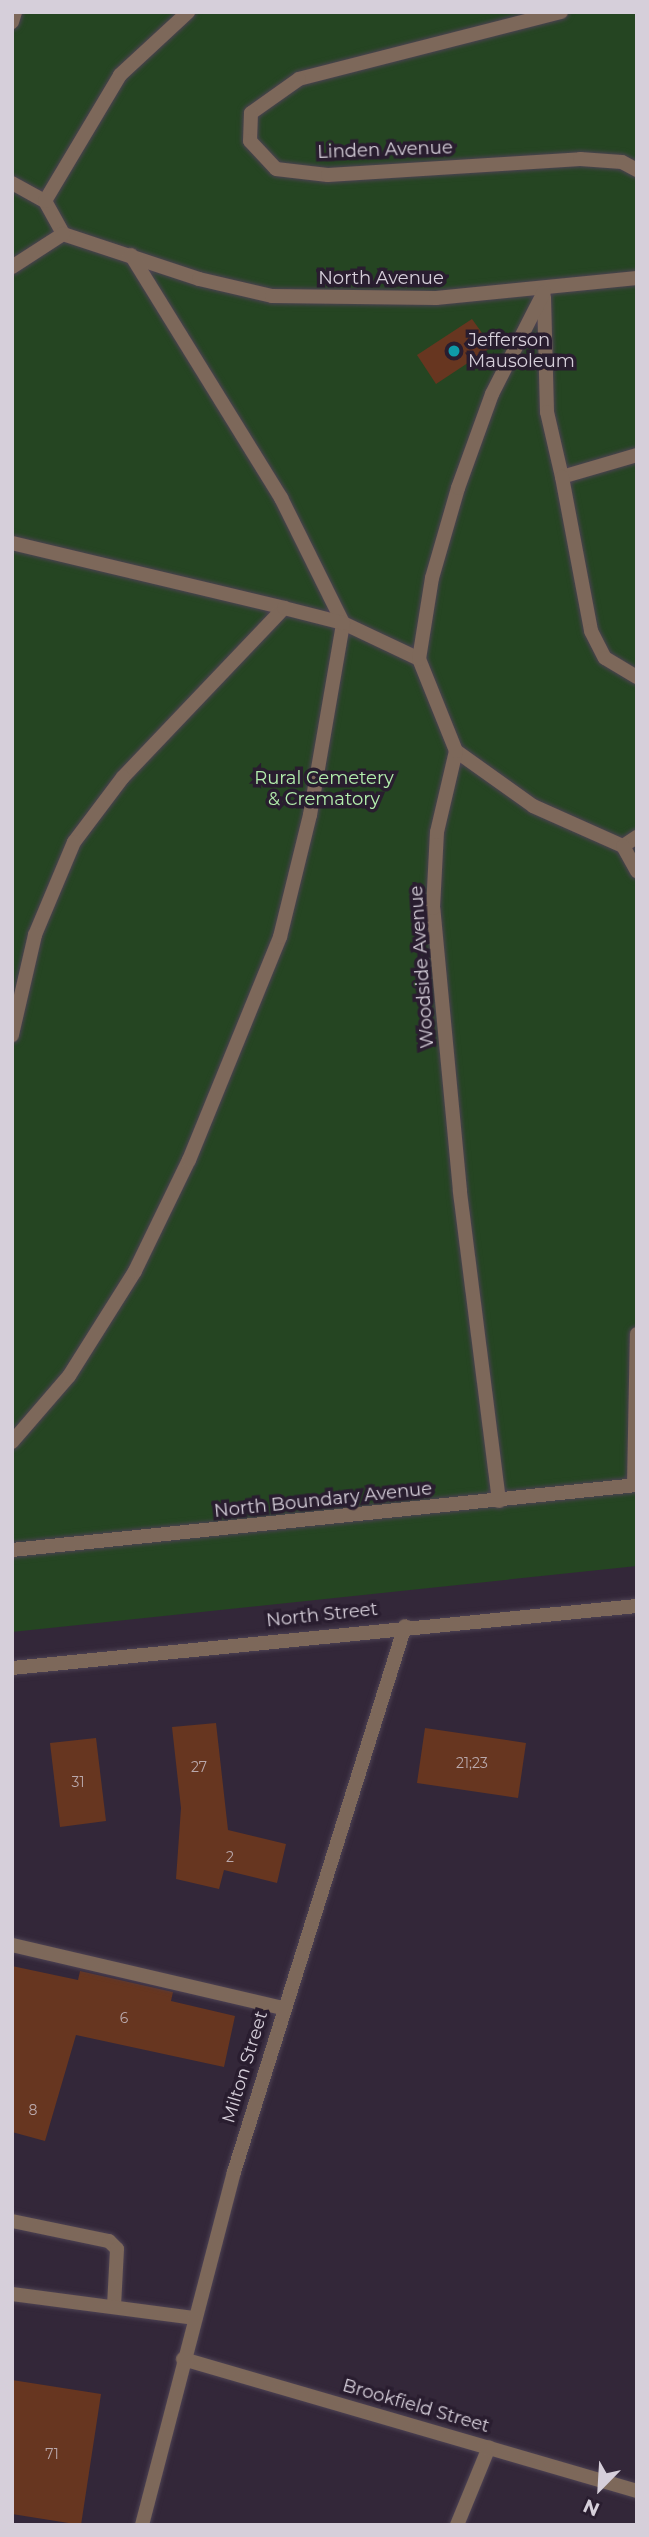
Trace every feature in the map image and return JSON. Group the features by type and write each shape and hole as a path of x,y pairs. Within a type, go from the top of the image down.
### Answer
{"street":[{"path":"12,22 15,12"},
{"path":"44,201 120,75 188,12"},
{"name":"Linden Avenue","path":"561,12 299,79 251,113 250,141 276,169 328,175 580,159 621,162 637,170"},
{"path":"12,183 44,201 63,234 12,267"},
{"name":"North Avenue","path":"63,234 198,279 272,296 436,299 544,292 637,278"},
{"path":"12,1441 69,1376 135,1270 238,1047 280,937 310,816 343,623 281,498 131,255"},
{"path":"544,292 547,412 591,631 605,658 637,677"},
{"path":"544,292 492,394 458,488 432,578 419,659 456,751 533,806 623,846 637,871"},
{"path":"562,477 637,455"},
{"path":"12,543 343,623 419,659"},
{"path":"12,1035 35,935 74,842 123,777 284,608"},
{"name":"Woodside Avenue","path":"456,751 437,832 433,908 460,1191 499,1501"},
{"path":"623,846 637,837"},
{"path":"635,1485 637,1334"},
{"name":"North Boundary Avenue","path":"12,1550 635,1485"},
{"name":"North Street","path":"12,1668 405,1626 637,1606"},
{"name":"Milton Street","path":"142,2525 183,2359 283,2008 405,1626"},
{"path":"12,1945 283,2008"},
{"path":"12,2221 109,2241 117,2249 114,2307"},
{"path":"12,2294 195,2318"},
{"name":"Brookfield Street","path":"183,2359 637,2491"},
{"path":"457,2525 489,2447"}],"green space":[{"name":"Rural Cemetery & Crematory","path":"12,12 637,12 637,1566 12,1632"}],"building":[{"name":"Jefferson Mausoleum","path":"472,319 492,347 436,384 417,355"},
{"path":"216,1723 228,1830 286,1844 277,1883 224,1870 219,1889 176,1879 181,1808 172,1727"},
{"path":"425,1728 526,1743 518,1798 417,1783"},
{"path":"96,1738 106,1821 60,1827 50,1743"},
{"path":"12,1966 78,1980 80,1971 173,1992 171,2001 235,2016 224,2067 76,2035 45,2141 12,2132"},
{"path":"12,2380 101,2394 81,2525 12,2514"}],"place":[{"name":"Jefferson Mausoleum","path":"454,351"}]}
